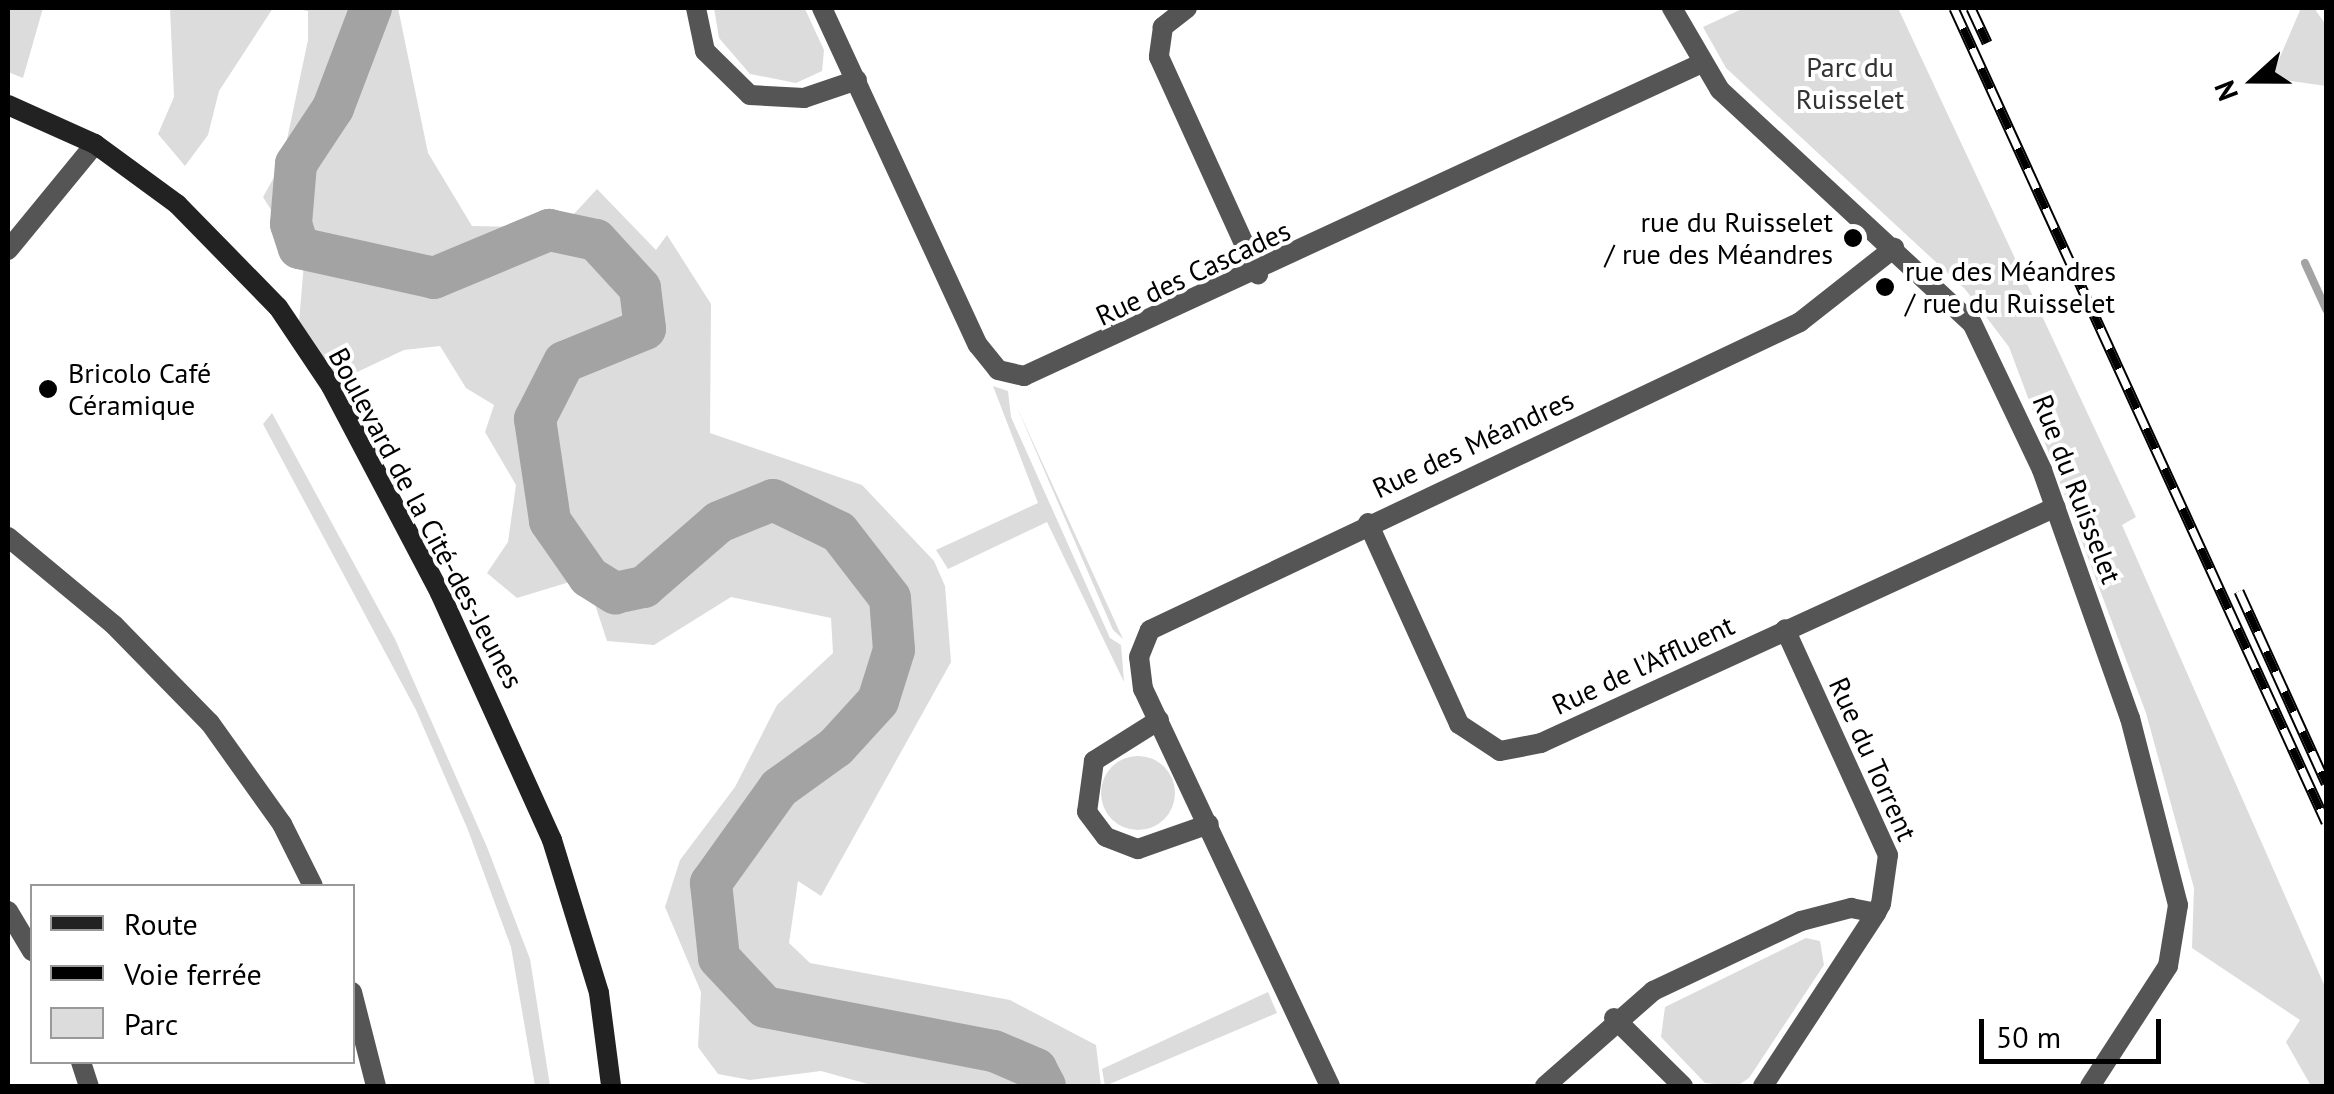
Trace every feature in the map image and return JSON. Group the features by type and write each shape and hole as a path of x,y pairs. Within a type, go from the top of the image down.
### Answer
{"main road":[{"name":"Boulevard de la Cité-des-Jeunes","path":"8,105 94,144 207,231 278,306 330,386 541,812 599,993 611,1086"}],"street":[{"path":"696,8 705,51 750,95 804,98 857,80"},
{"name":"Rue des Cascades","path":"822,8 978,345 998,370 1047,372 1700,64"},
{"path":"1187,8 1164,27 1159,58 1258,274"},
{"name":"Rue du Ruisselet","path":"1672,8 1700,64 1894,248 1982,338 2056,507 2130,718 2178,905 2168,966 2090,1086"},
{"path":"8,250 94,144"},
{"name":"Rue des Méandres","path":"1330,1086 1159,720 1139,666 1156,624 1800,322 1894,248"},
{"name":"Rue de l'Affluent","path":"1368,523 1459,724 1491,750 1530,747 2056,507"},
{"path":"8,537 114,625 210,722 282,824 311,884"},
{"name":"Rue du Torrent","path":"1763,1086 1876,913 1888,855 1785,629"},
{"path":"1159,720 1094,761 1086,812 1106,837 1138,849 1209,824"},
{"path":"1545,1086 1614,1018 1801,922 1850,908 1876,913"},
{"path":"8,911 30,948"},
{"path":"355,1004 376,1086"},
{"path":"1614,1018 1683,1086"}],"green space":[{"path":"8,8 43,8 23,78 8,72"},
{"path":"170,8 273,8 219,91 208,135 185,166 158,134 174,97"},
{"path":"291,8 398,8 428,153 472,226 561,228 597,189 656,250 667,235 711,304 710,433 862,485 934,561 945,586 951,662 821,896 798,881 789,943 810,963 1010,1000 1096,1045 1101,1086 875,1086 821,1071 750,1080 718,1074 698,1047 701,992 665,907 680,860 735,787 777,705 833,653 831,618 731,597 654,645 607,641 586,577 517,598 487,573 508,542 516,485 485,432 494,405 466,388 440,346 404,350 338,381 299,322 304,263 263,197 282,163 308,40 308,11"},
{"path":"714,8 805,9 824,50 822,71 796,83 750,74 719,38"},
{"name":"Parc du Ruisselet","path":"1744,8 1898,8 2136,517 2122,525 2326,989 2326,1086 2311,1086 2286,1042 2300,1020 2192,948 2194,888 2146,713 2009,347 1965,289 1726,68 1703,27"},
{"path":"2301,8 2314,8 2326,25 2326,86 2271,78"},
{"path":"993,386 1008,391 1011,417 1110,638 1121,645 1124,682 1047,522 948,569 936,550 1038,503"},
{"path":"1016,405 1123,639 1113,630"},
{"path":"272,413 395,639 487,847 530,959 550,1086 535,1086 511,947 468,830 416,710 263,424"},
{"path":"1138,756 1164,767 1175,793 1164,819 1138,830 1112,819 1101,793 1112,767"},
{"path":"1806,938 1820,941 1824,965 1749,1078 1737,1086 1705,1083 1661,1037 1665,1007"},
{"path":"1268,992 1277,1013 1105,1086 1102,1069"}],"waterway":[{"path":"371,8 333,108 296,164 291,224 299,248 434,278 549,230 596,240 640,288 645,329 564,362 535,419 550,521 589,577 615,593 644,587 719,522 773,500 839,532 890,598 894,650 878,701 836,747 779,788 711,883 719,958 765,1007 994,1051 1036,1069 1045,1086"},
{"path":"2305,263 2326,309"}],"railway":[{"path":"1954,8 2326,822"},
{"path":"1971,8 1987,42"},
{"path":"2239,591 2326,783"}],"place":[{"name":"rue du Ruisselet / rue des Méandres","path":"1853,238"},
{"name":"rue des Méandres / rue du Ruisselet","path":"1885,287"},
{"name":"Bricolo Café Céramique","path":"48,389"}]}
